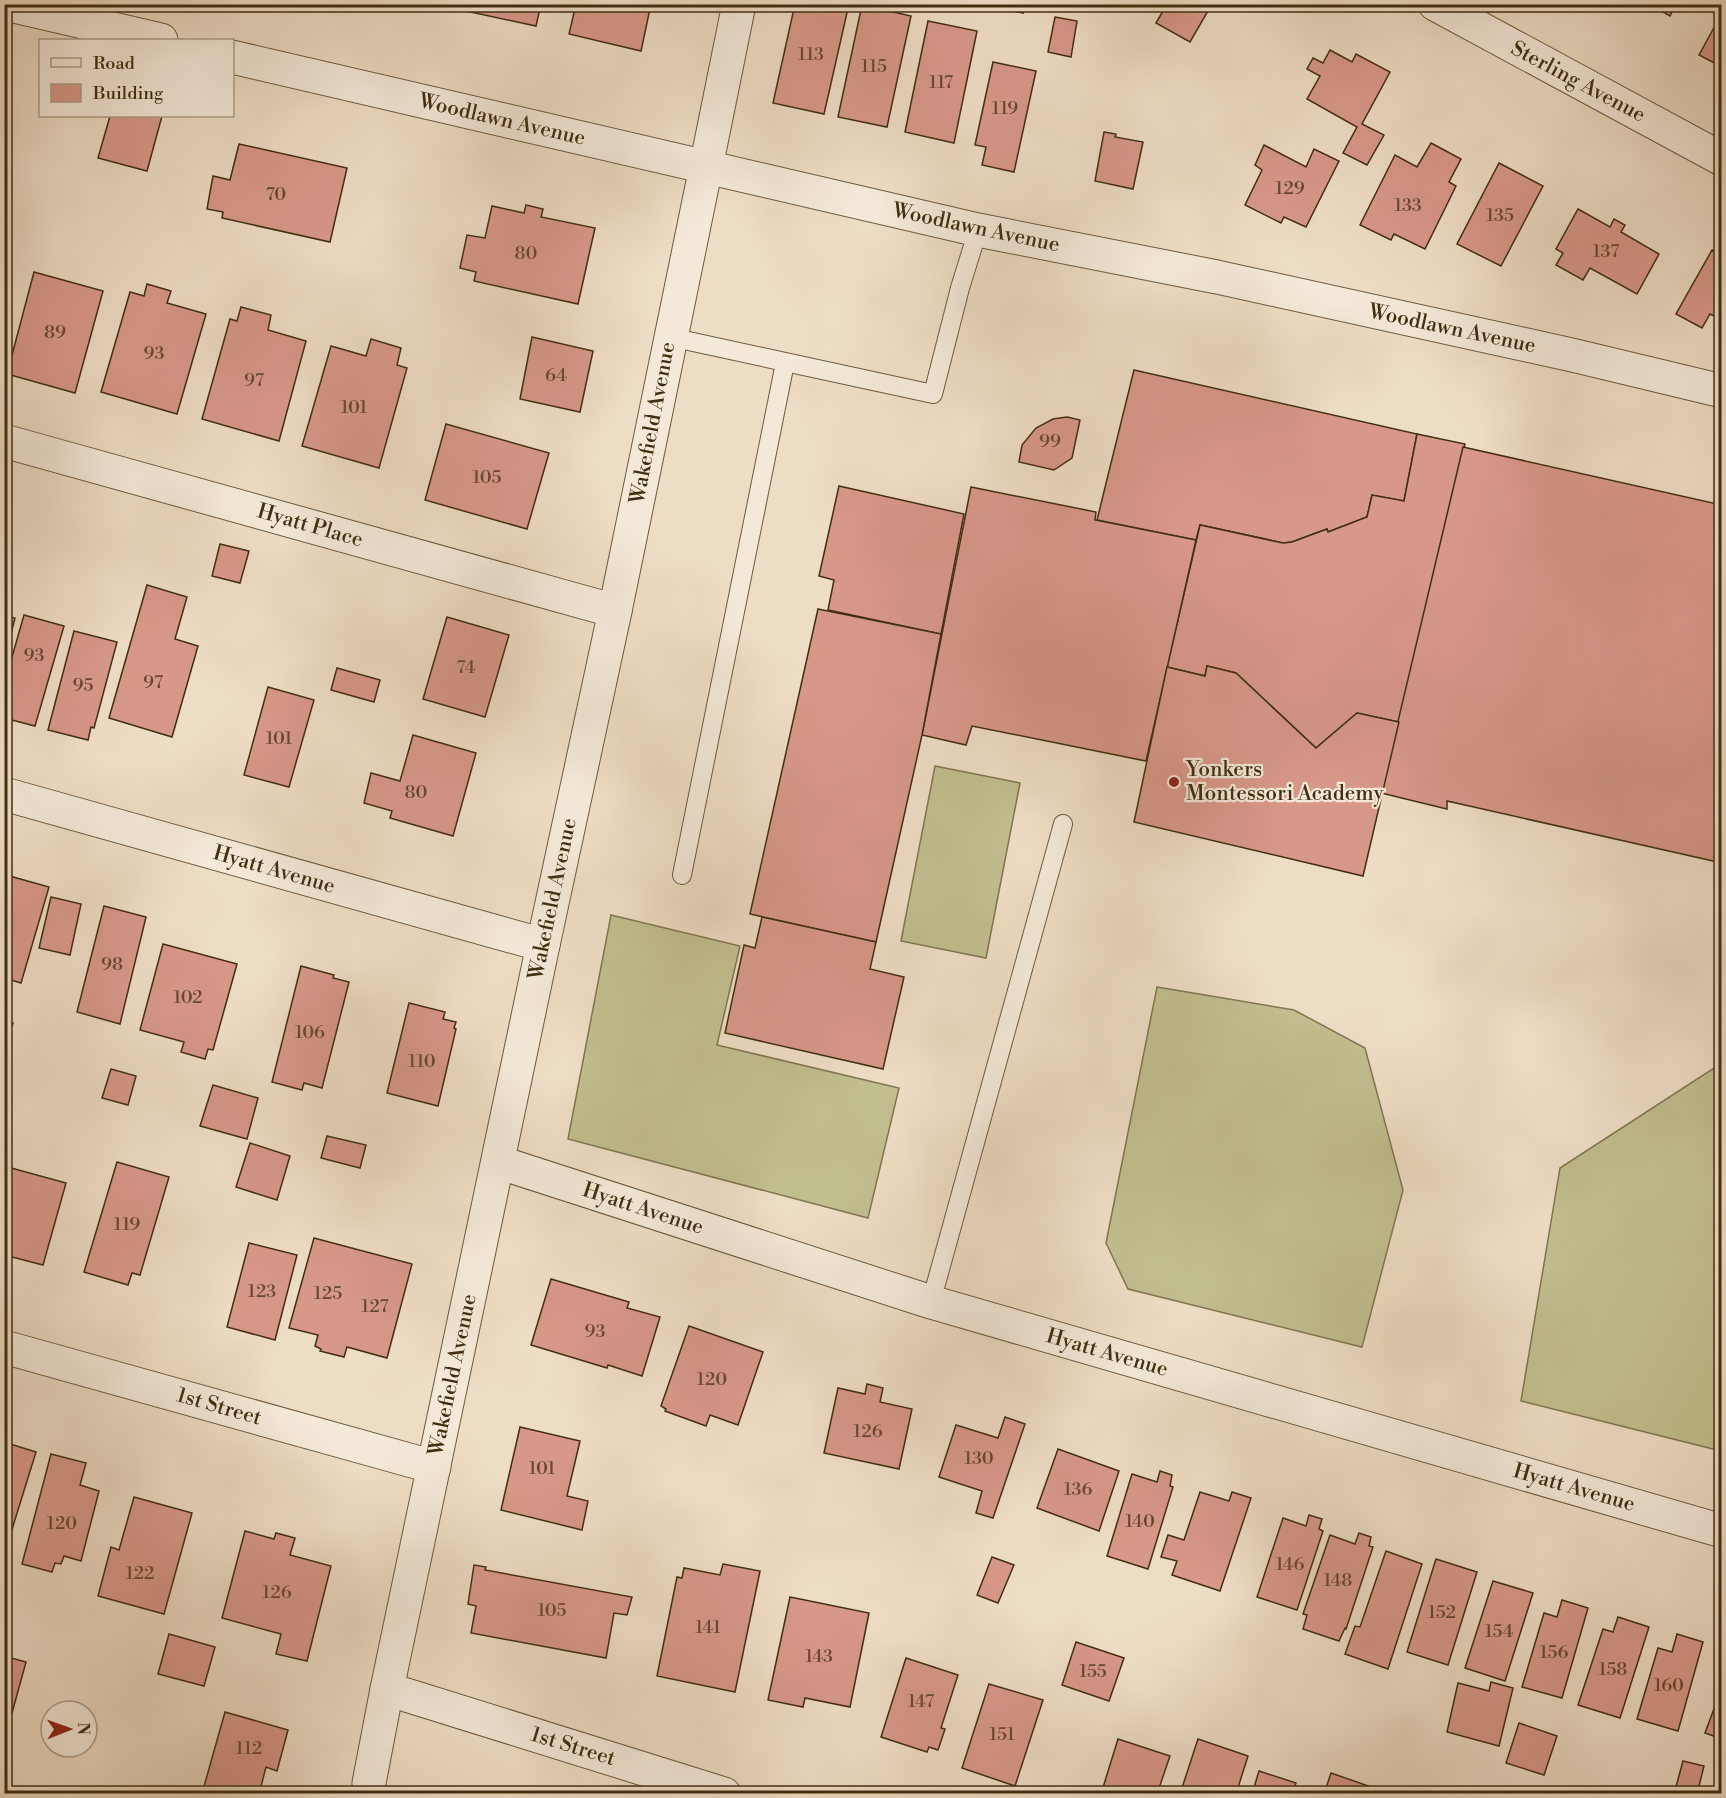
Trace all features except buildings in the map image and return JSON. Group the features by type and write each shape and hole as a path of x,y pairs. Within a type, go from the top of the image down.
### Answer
{"street":[{"path":"5,4 157,39"},
{"name":"Wakefield Avenue","path":"369,1794 369,1783 387,1689 615,611 739,4"},
{"name":"Sterling Avenue","path":"1435,4 1722,159"},
{"name":"Woodlawn Avenue","path":"234,57 978,230 1217,277 1572,355 1722,391"},
{"name":"Hyatt Place","path":"4,441 615,611"},
{"name":"Hyatt Avenue","path":"4,795 543,945"},
{"name":"Hyatt Avenue","path":"498,1162 931,1302 1722,1531"},
{"name":"1st Street","path":"4,1347 434,1467"},
{"name":"1st Street","path":"387,1689 724,1794"}],"lane":[{"path":"670,337 933,394 960,288 978,230"},
{"path":"682,875 785,363"},
{"path":"931,1302 1063,824"}],"shaded area":[{"path":"935,766 1020,783 986,958 901,941"},
{"path":"611,915 740,946 717,1045 899,1088 868,1218 568,1139"},
{"path":"1157,987 1294,1010 1365,1048 1403,1190 1362,1347 1128,1289 1106,1243"},
{"path":"1714,1068 1722,1070 1721,1451 1521,1401 1560,1168"}],"place":[{"name":"Yonkers Montessori Academy","path":"1174,782"}]}
